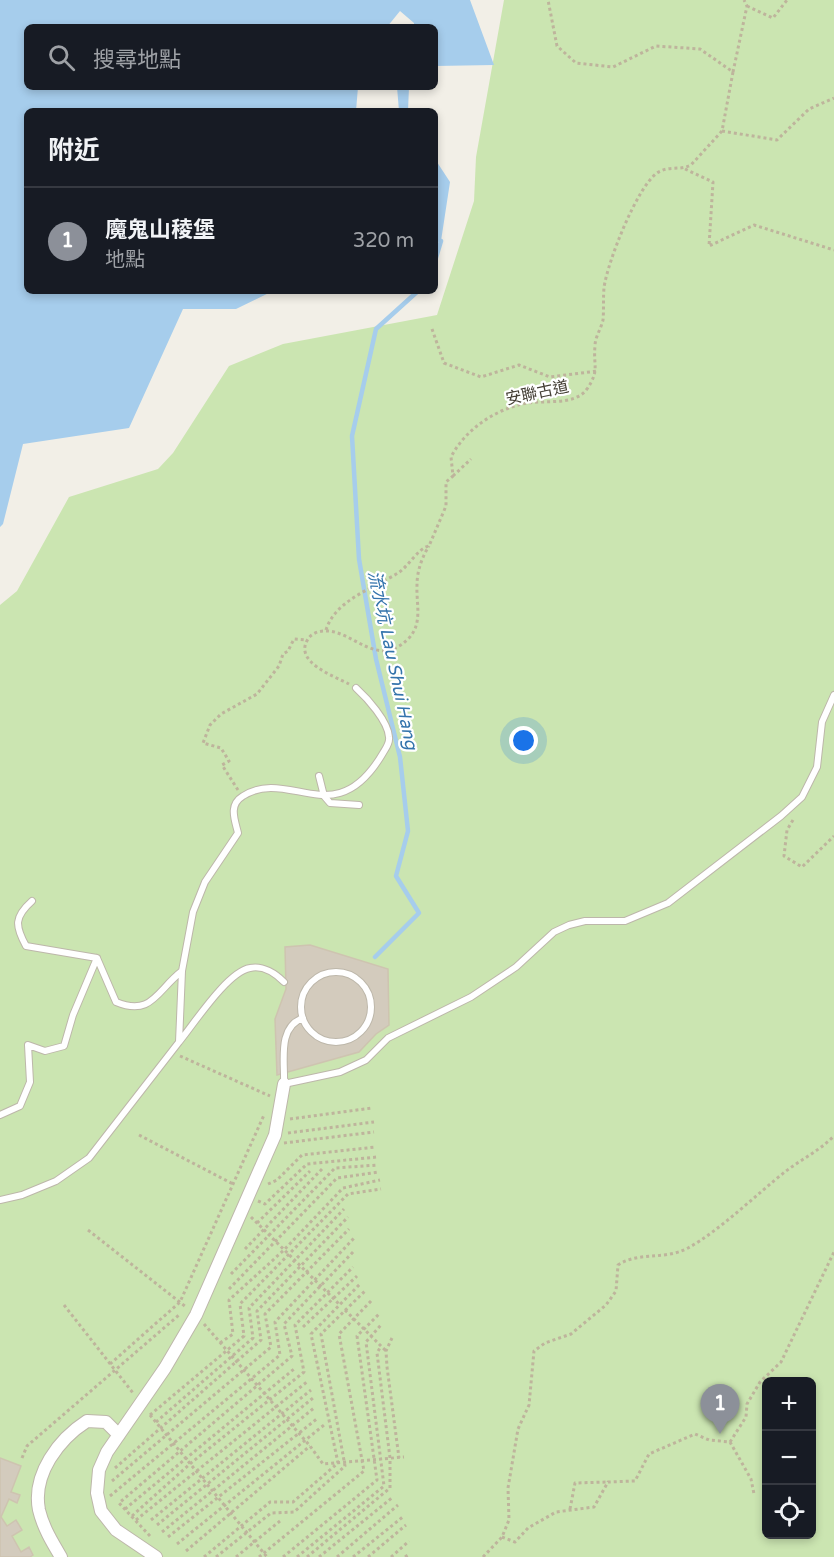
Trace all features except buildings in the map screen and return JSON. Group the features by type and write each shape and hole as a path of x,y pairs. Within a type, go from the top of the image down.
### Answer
{"street":[{"path":"156,1557 117,1530 101,1511 97,1493 99,1470 107,1452 141,1404 192,1312 244,1209 273,1140 279,1120 284,1084"},
{"path":"61,1557 45,1527 39,1509 39,1492 44,1472 62,1442 87,1421 106,1422 119,1435"}],"lane":[{"path":"179,1042 182,971 193,912 205,882 238,833 233,815 234,805 241,797 268,788 324,796 360,784 368,778 388,745 387,729 356,688"},
{"path":"303,1018 289,1027 285,1036 284,1084 340,1072 366,1060 388,1038 471,997 516,967 554,932 569,924 585,921 626,921 660,908 782,816 802,797 817,767 822,722 834,695"},
{"path":"319,776 324,796 330,804 359,805"},
{"path":"32,901 21,911 17,930 26,946 97,958"},
{"path":"97,958 116,1002 130,1008 144,1007 155,999 166,983 182,971"},
{"path":"0,1115 20,1106 30,1082 28,1045 45,1051 63,1046 73,1015 97,958"},
{"path":"0,1200 22,1195 56,1181 89,1158 179,1042 236,976 250,968 267,970 284,982"},
{"path":"326,974 351,976 358,980 368,994 370,1014 367,1024 352,1038 331,1042 321,1039 312,1033 303,1018 301,1005 306,989 318,977 326,974"}],"path":[{"path":"548,0 557,46 576,63 613,67 656,46 699,49 733,72"},
{"path":"683,168 691,165 722,131 747,6 744,0"},
{"path":"747,6 773,18 787,0"},
{"path":"722,131 777,140 809,109 834,98"},
{"path":"432,329 444,363 480,377 519,365 550,377 597,371 595,345 603,322 604,286 630,212 656,174 669,167 683,168 713,182 709,246 754,225 834,250"},
{"name":"安聯古道","path":"326,630 329,622 358,596 399,572 423,547 429,546 446,506 446,482 453,476 450,456 461,441 483,422 522,404 572,399 585,392 597,371"},
{"path":"453,476 457,475 462,465 471,459"},
{"path":"356,688 311,662 305,648 307,640 318,631 326,630 366,648 383,650 401,644 416,627 417,583 429,546"},
{"path":"241,797 222,765 230,761 221,748 214,744 203,743 206,733 221,714 257,694 279,666 283,654 288,651 294,639 307,640"},
{"path":"802,797 788,830 783,856 802,867 834,836"},
{"path":"180,1056 277,1100"},
{"path":"279,1120 372,1108"},
{"path":"110,1364 180,1302 264,1115"},
{"path":"273,1140 374,1122"},
{"path":"273,1140 374,1132"},
{"path":"139,1135 234,1184 265,1204 307,1164 377,1157"},
{"path":"483,1557 502,1537 508,1520 508,1488 518,1429 529,1406 534,1351 545,1343 571,1334 606,1305 616,1291 618,1265 629,1257 661,1257 688,1248 789,1169 821,1150 834,1136"},
{"path":"250,1195 277,1180 302,1155 376,1147"},
{"path":"231,1274 271,1236 335,1168 378,1165"},
{"path":"245,1249 322,1169"},
{"path":"257,1223 310,1171"},
{"path":"229,1289 337,1178 379,1172"},
{"path":"220,1343 234,1334 230,1300 284,1250 343,1188 380,1180"},
{"path":"150,1414 244,1336 240,1304 348,1194 381,1189"},
{"path":"244,1209 386,1351"},
{"path":"156,1422 253,1338 249,1308 344,1209"},
{"path":"111,1471 261,1341 257,1311 348,1217"},
{"path":"107,1485 271,1347 265,1314 349,1229"},
{"path":"88,1230 192,1312 306,1441 322,1464 404,1457"},
{"path":"107,1499 280,1355 275,1322 355,1237"},
{"path":"155,1541 119,1503 292,1356 284,1324 354,1251"},
{"path":"730,1442 746,1417 747,1404 760,1382 770,1376 781,1362 834,1252"},
{"path":"830,1260 834,1266"},
{"path":"132,1516 190,1463 271,1401 304,1372 295,1325 353,1268"},
{"path":"303,1327 357,1276"},
{"path":"338,1463 311,1334 361,1283"},
{"path":"216,1557 271,1513 294,1512 345,1466 321,1334 366,1290"},
{"path":"192,1297 192,1312"},
{"path":"259,1557 364,1471 364,1460 339,1334 372,1300"},
{"path":"64,1305 141,1404 267,1557"},
{"path":"22,1458 27,1446 115,1370 192,1312"},
{"path":"283,1557 377,1479 357,1336 380,1313"},
{"path":"297,1557 384,1486 366,1342 381,1326"},
{"path":"392,1338 386,1351 399,1458"},
{"path":"307,1557 390,1488 390,1458 377,1353 381,1346"},
{"path":"125,1509 294,1369"},
{"path":"136,1520 308,1381"},
{"path":"151,1520 311,1390"},
{"path":"158,1525 313,1398"},
{"path":"162,1532 314,1408"},
{"path":"168,1538 318,1418"},
{"path":"177,1544 324,1425"},
{"path":"570,1509 575,1482 635,1481 649,1454 695,1434 710,1440 730,1442"},
{"path":"730,1442 752,1479 754,1494"},
{"path":"186,1551 310,1446"},
{"path":"204,1557 270,1502 293,1502 338,1463"},
{"path":"502,1537 515,1542 528,1528 556,1512 594,1507 608,1482"},
{"path":"319,1557 393,1497"},
{"path":"336,1557 398,1505"},
{"path":"353,1557 404,1516"},
{"path":"236,1557 280,1521"},
{"path":"368,1557 406,1525"},
{"path":"391,1557 409,1541"}],"green space":[{"path":"504,0 834,0 834,1557 0,1557 0,605 17,591 69,497 158,469 173,453 229,366 283,344 437,315 474,201 476,157"}],"water":[{"path":"0,0 470,0 494,65 438,66 438,24 414,24 400,11 389,24 24,24 24,90 358,90 356,108 24,108 24,294 267,294 236,309 183,309 129,428 23,444 3,524 0,527"},
{"path":"397,90 409,90 408,108 399,108"},
{"path":"438,164 450,182 441,241 438,242"}],"waterway":[{"name":"流水坑 Lau Shui Hang","path":"438,251 441,241"},
{"name":"流水坑 Lau Shui Hang","path":"375,957 419,913 396,876 408,831 400,757 376,659 359,559 352,436 376,329 415,294"}],"place":[{"name":"魔鬼山稜堡","path":"720,1434"}]}
